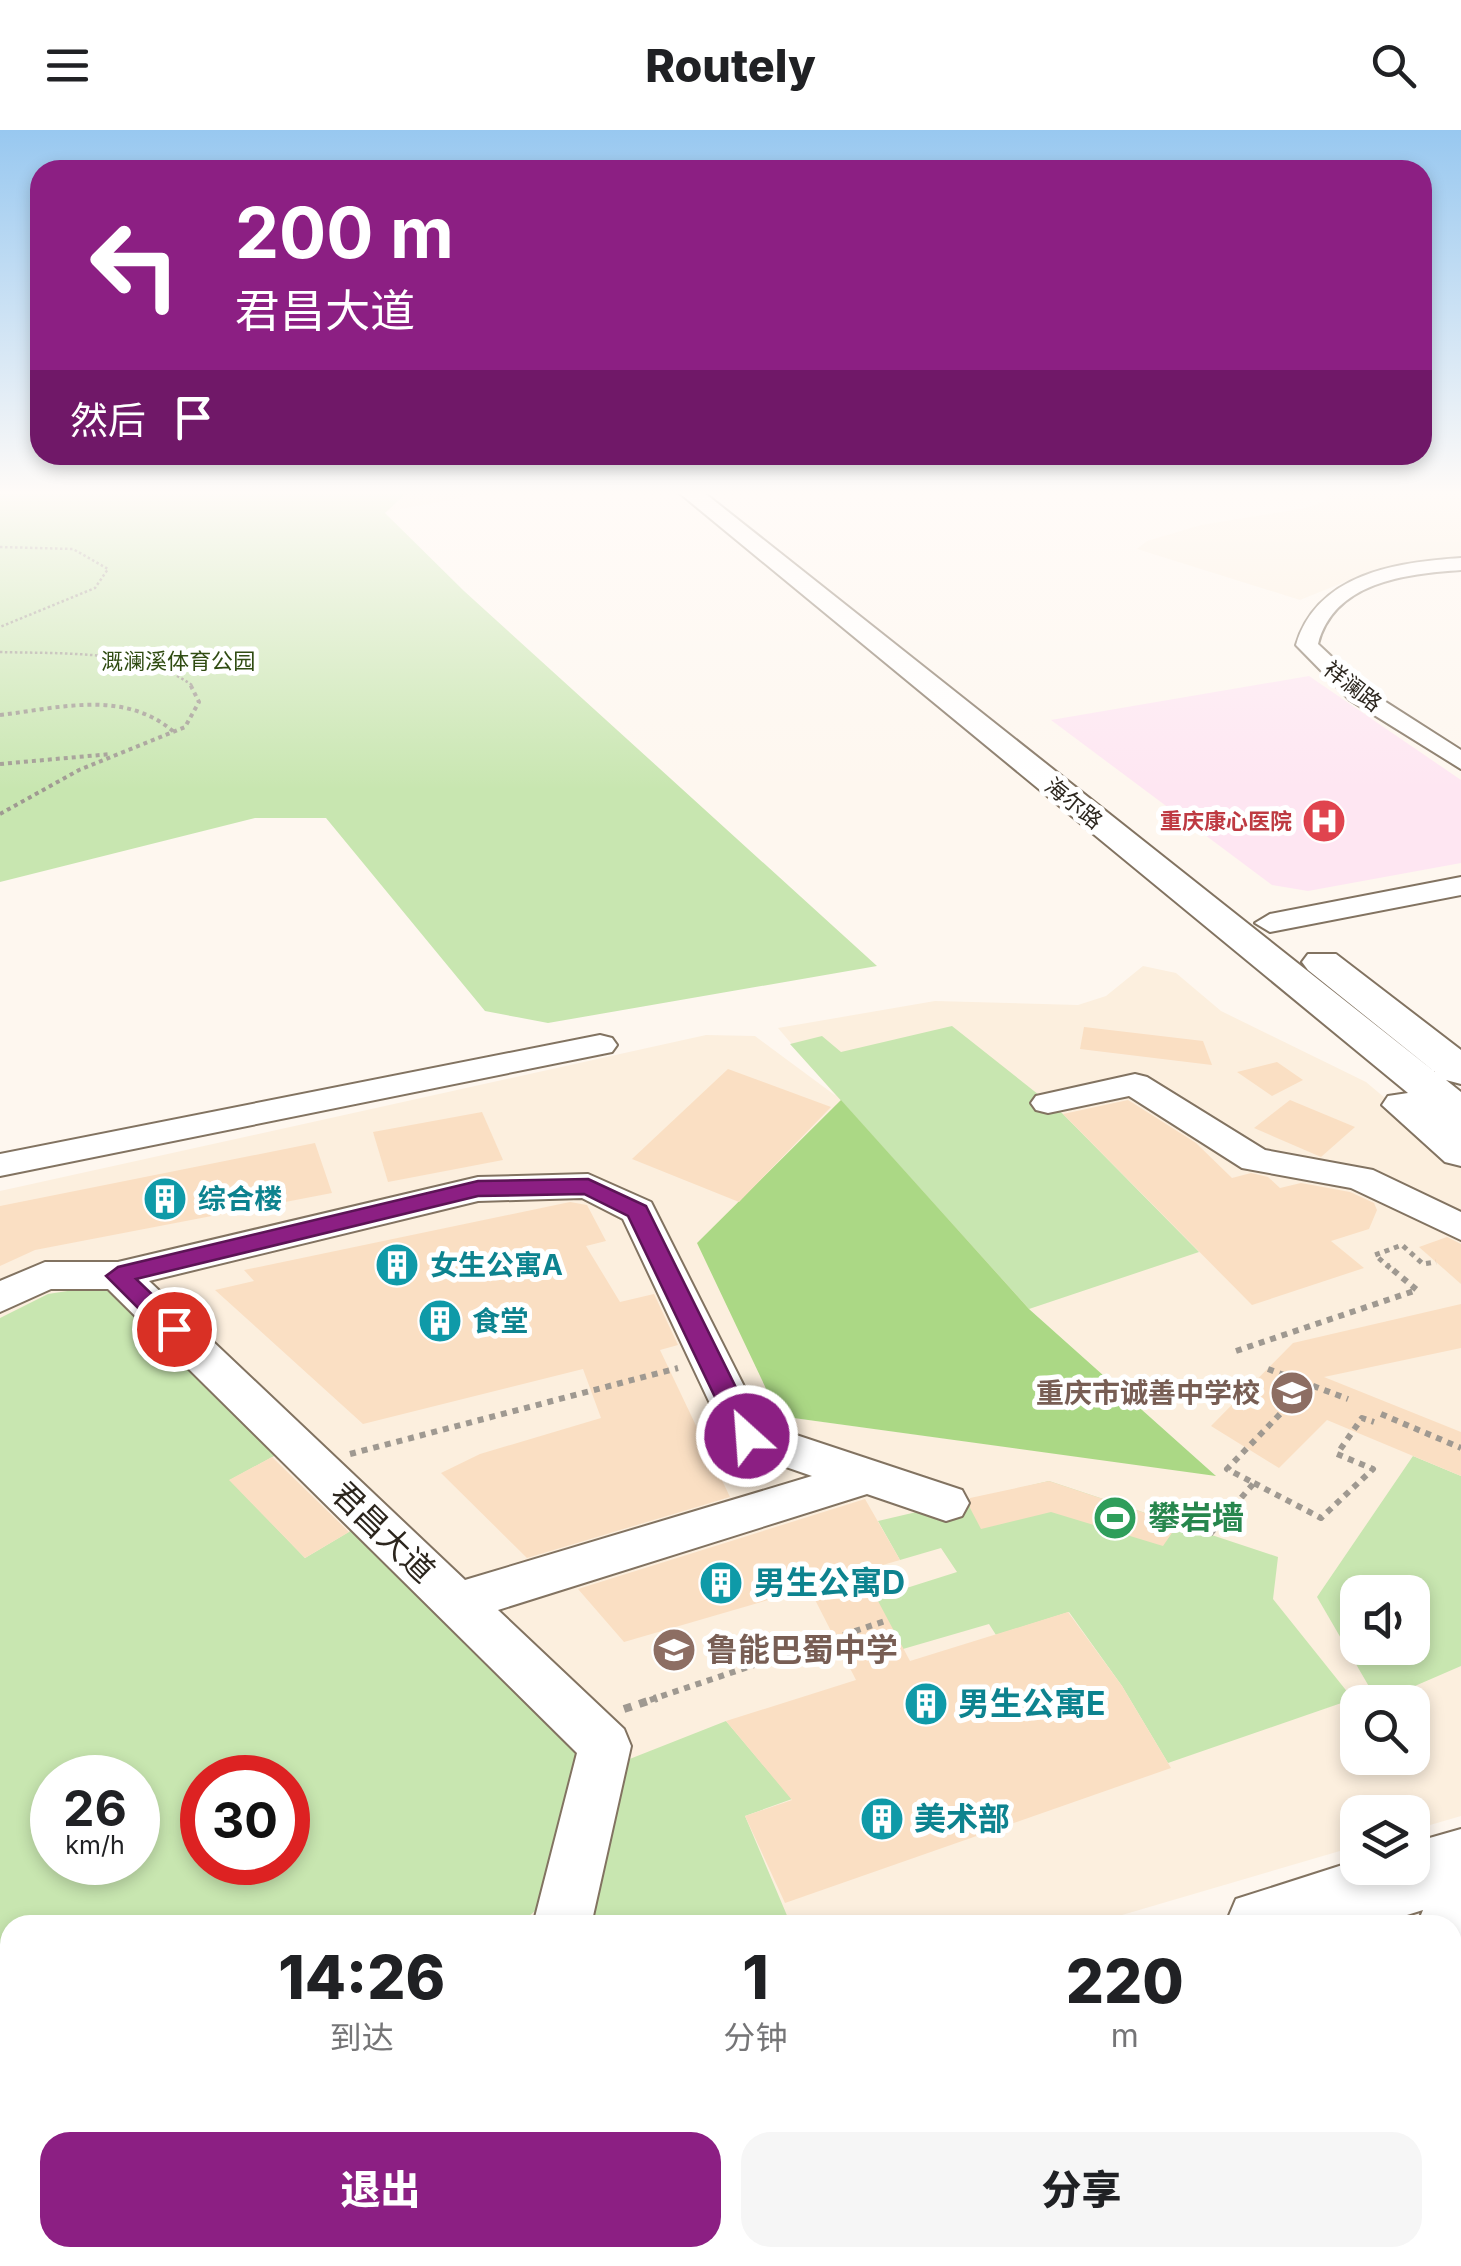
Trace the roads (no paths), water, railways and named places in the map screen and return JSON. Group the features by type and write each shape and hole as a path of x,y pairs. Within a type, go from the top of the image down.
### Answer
{"main road":[{"name":"海尔路","path":"812,591 1461,1114"},
{"name":"海尔路","path":"841,591 1461,1070"},
{"path":"1313,995 1376,1082 1461,1152"},
{"path":"1398,1020 1461,1056"},
{"path":"1294,1915 1461,1863"}],"street":[{"name":"祥澜路","path":"1351,591 1324,606 1309,624 1307,645 1324,667 1351,689 1461,761"},
{"path":"1270,923 1461,886"},
{"path":"0,1165 600,1044"},
{"path":"1048,1102 1135,1084 1255,1160 1360,1178 1461,1226"},
{"path":"0,1298 45,1276 118,1276 478,1188 588,1186 638,1211 747,1436 946,1504"},
{"name":"君昌大道","path":"118,1276 605,1746 564,1915"},
{"path":"456,1603 866,1476"}],"place":[{"name":"重庆康心医院","path":"1324,821"},
{"name":"综合楼","path":"165,1199"},
{"name":"女生公寓A","path":"397,1265"},
{"name":"食堂","path":"440,1321"},
{"name":"重庆市诚善中学校","path":"1292,1393"},
{"name":"攀岩墙","path":"1115,1518"},
{"name":"男生公寓D","path":"721,1583"},
{"name":"鲁能巴蜀中学","path":"674,1650"},
{"name":"男生公寓E","path":"926,1704"},
{"name":"美术部","path":"882,1819"}],"park label":[{"name":"溉澜溪体育公园","path":"178,661"}]}
